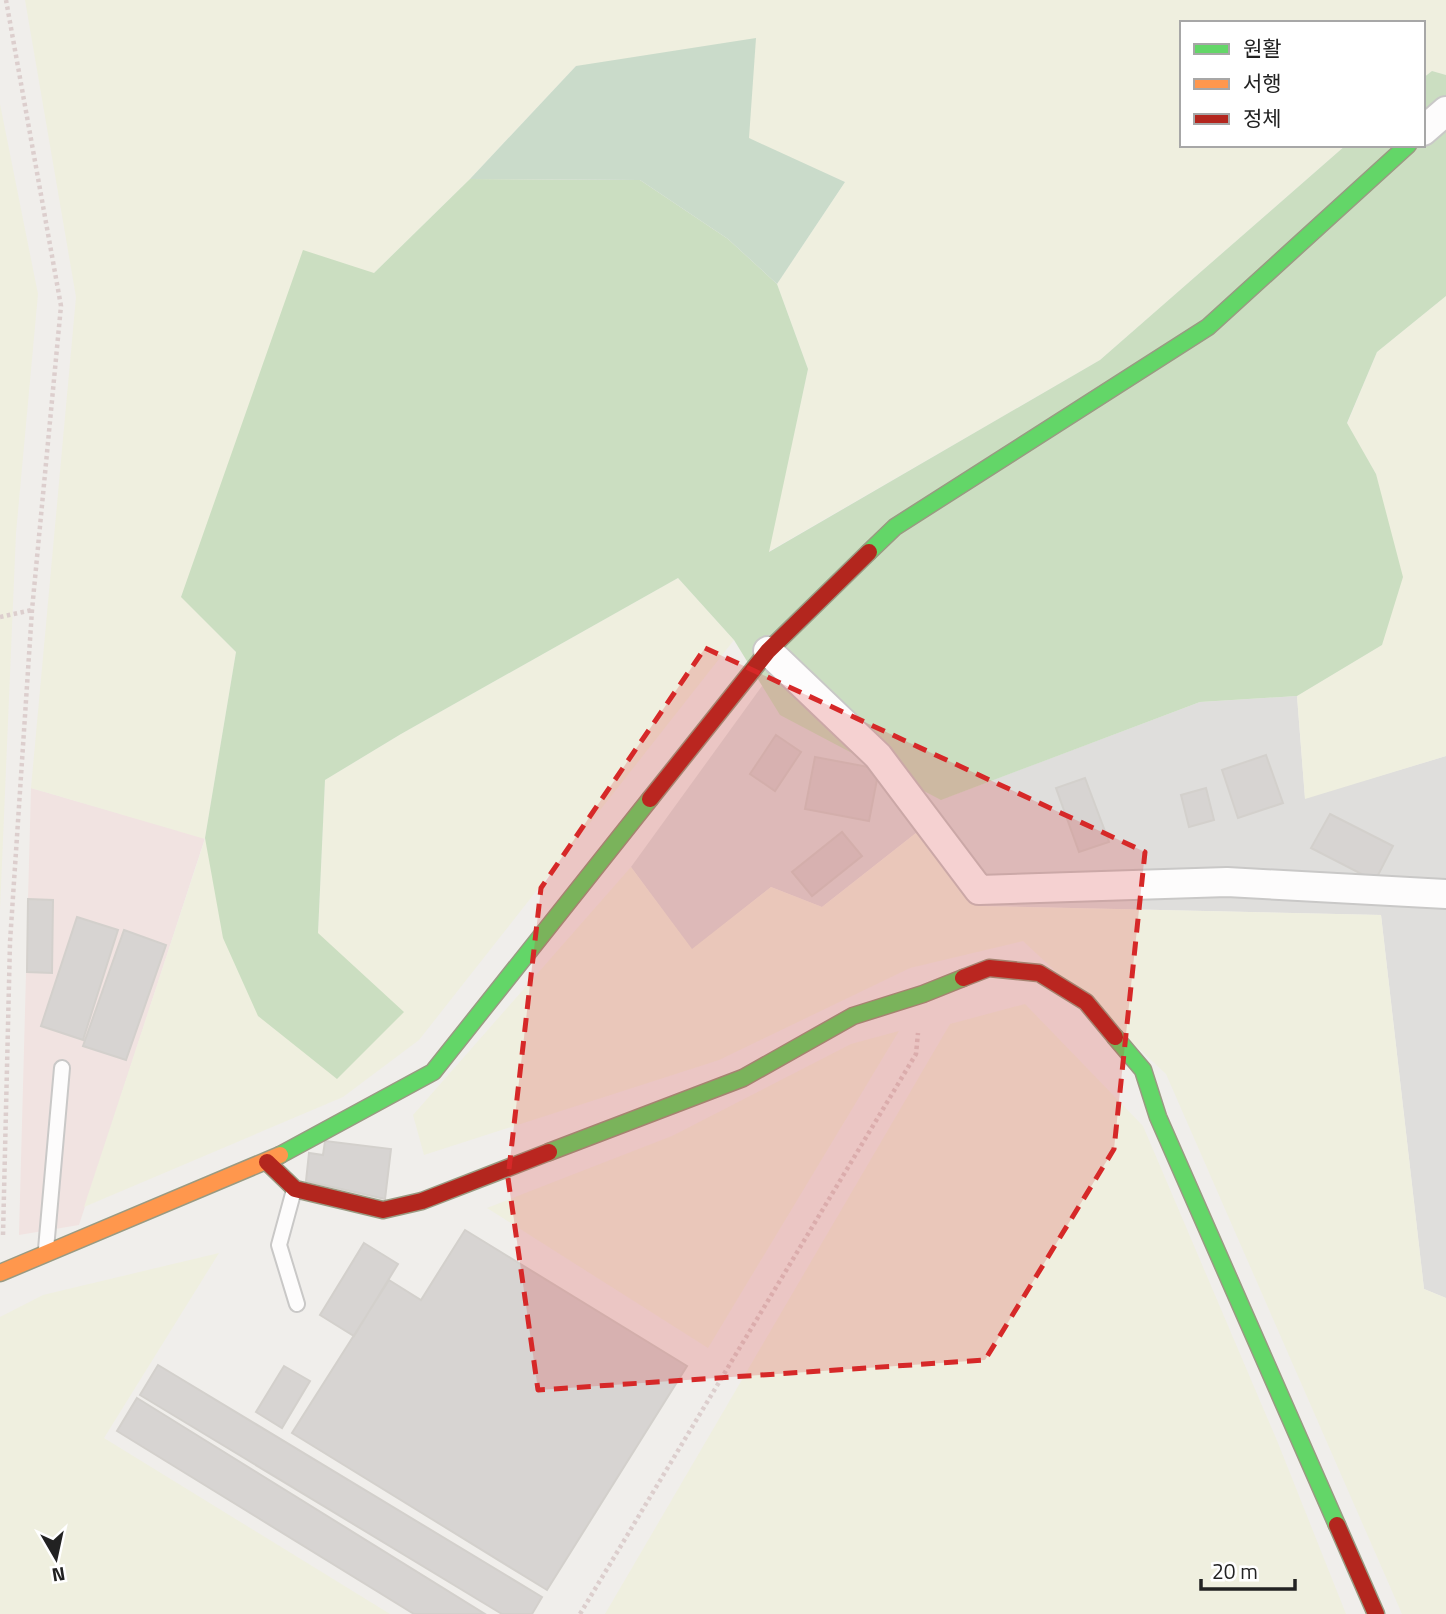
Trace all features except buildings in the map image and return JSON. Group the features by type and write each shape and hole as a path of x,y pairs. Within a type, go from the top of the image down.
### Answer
{"street":[{"path":"1425,129 1446,111"},
{"path":"1,1273 267,1161 433,1072 768,650 895,527 1208,327 1406,147"},
{"path":"768,650 878,756 979,890 1227,882 1446,894"},
{"path":"267,1161 295,1189 383,1210 422,1201 743,1078 853,1016 923,994 989,968 1039,973 1086,1002 1143,1070 1158,1117 1376,1614"}],"lane":[{"path":"46,1254 62,1068"},
{"path":"295,1189 279,1245 297,1304"}],"path":[{"path":"1,1273 10,942 32,610 61,306 6,0"},
{"path":"0,617 32,610"},
{"path":"580,1614 916,1054 923,994"}],"highlighted area":[{"path":"705,648 1145,852 1114,1149 985,1360 538,1390 508,1178 541,888"}],"shaded area":[{"path":"762,686 948,797 1200,702 1297,696 1305,798 1446,756 1446,1298 1424,1289 1381,915 980,906 916,833 822,907 771,887 692,950 631,867"},
{"path":"31,788 205,838 79,1225 19,1235"}],"green space":[{"path":"25,0 1446,0 1446,75 1432,71 1425,76 1425,21 1180,21 1180,147 1344,147 1100,360 768,552 808,369 777,284 845,182 576,66 470,179 374,273 181,596 236,652 205,839 31,788 76,297"},
{"path":"756,38 749,138 845,182 777,284 728,239 640,180 470,179 576,66"},
{"path":"1432,71 1446,75 1446,296 1377,352 1347,423 1376,474 1403,577 1382,645 1297,696 1200,702 941,800 780,715 734,640 678,578 401,734 325,780 318,933 404,1012 337,1079 258,1016 223,938 205,838 236,652 181,597 303,250 374,273 470,179 640,180 728,239 777,284 808,369 769,552 1100,360 1344,147 1425,147 1425,76"},
{"path":"0,104 38,294 16,533 0,910"},
{"path":"1446,296 1446,756 1305,799 1297,696 1382,645 1376,474 1347,424 1377,352"},
{"path":"678,578 734,640 419,1040 343,1097 84,1207 205,839 318,933 325,780 401,734"},
{"path":"916,833 980,906 1381,915 1424,1289 1446,1298 1446,1614 1402,1614 1166,1074 1023,941 910,968 719,1060 424,1155 413,1115 631,867 692,949 771,887 822,907"},
{"path":"1025,1004 1143,1126 1278,1443 1346,1614 605,1614 950,1024"},
{"path":"899,1031 708,1348 487,1208 672,1136 851,1044"},
{"path":"219,1253 104,1438 390,1614 0,1614 0,1317 43,1295"}],"traffic: fast":[{"path":"869,552 895,527 1208,327 1406,147"},
{"path":"280,1155 433,1072 650,799"},
{"path":"549,1152 743,1078 853,1016 963,978"},
{"path":"1115,1037 1143,1070 1158,1117 1337,1525"}],"traffic: slow":[{"path":"0,1273 280,1155"}],"traffic: jam":[{"path":"650,799 768,651 869,552"},
{"path":"963,978 989,968 1039,973 1086,1002 1115,1037"},
{"path":"267,1162 295,1189 383,1210 422,1201 549,1152"},
{"path":"1337,1525 1376,1614"}]}
